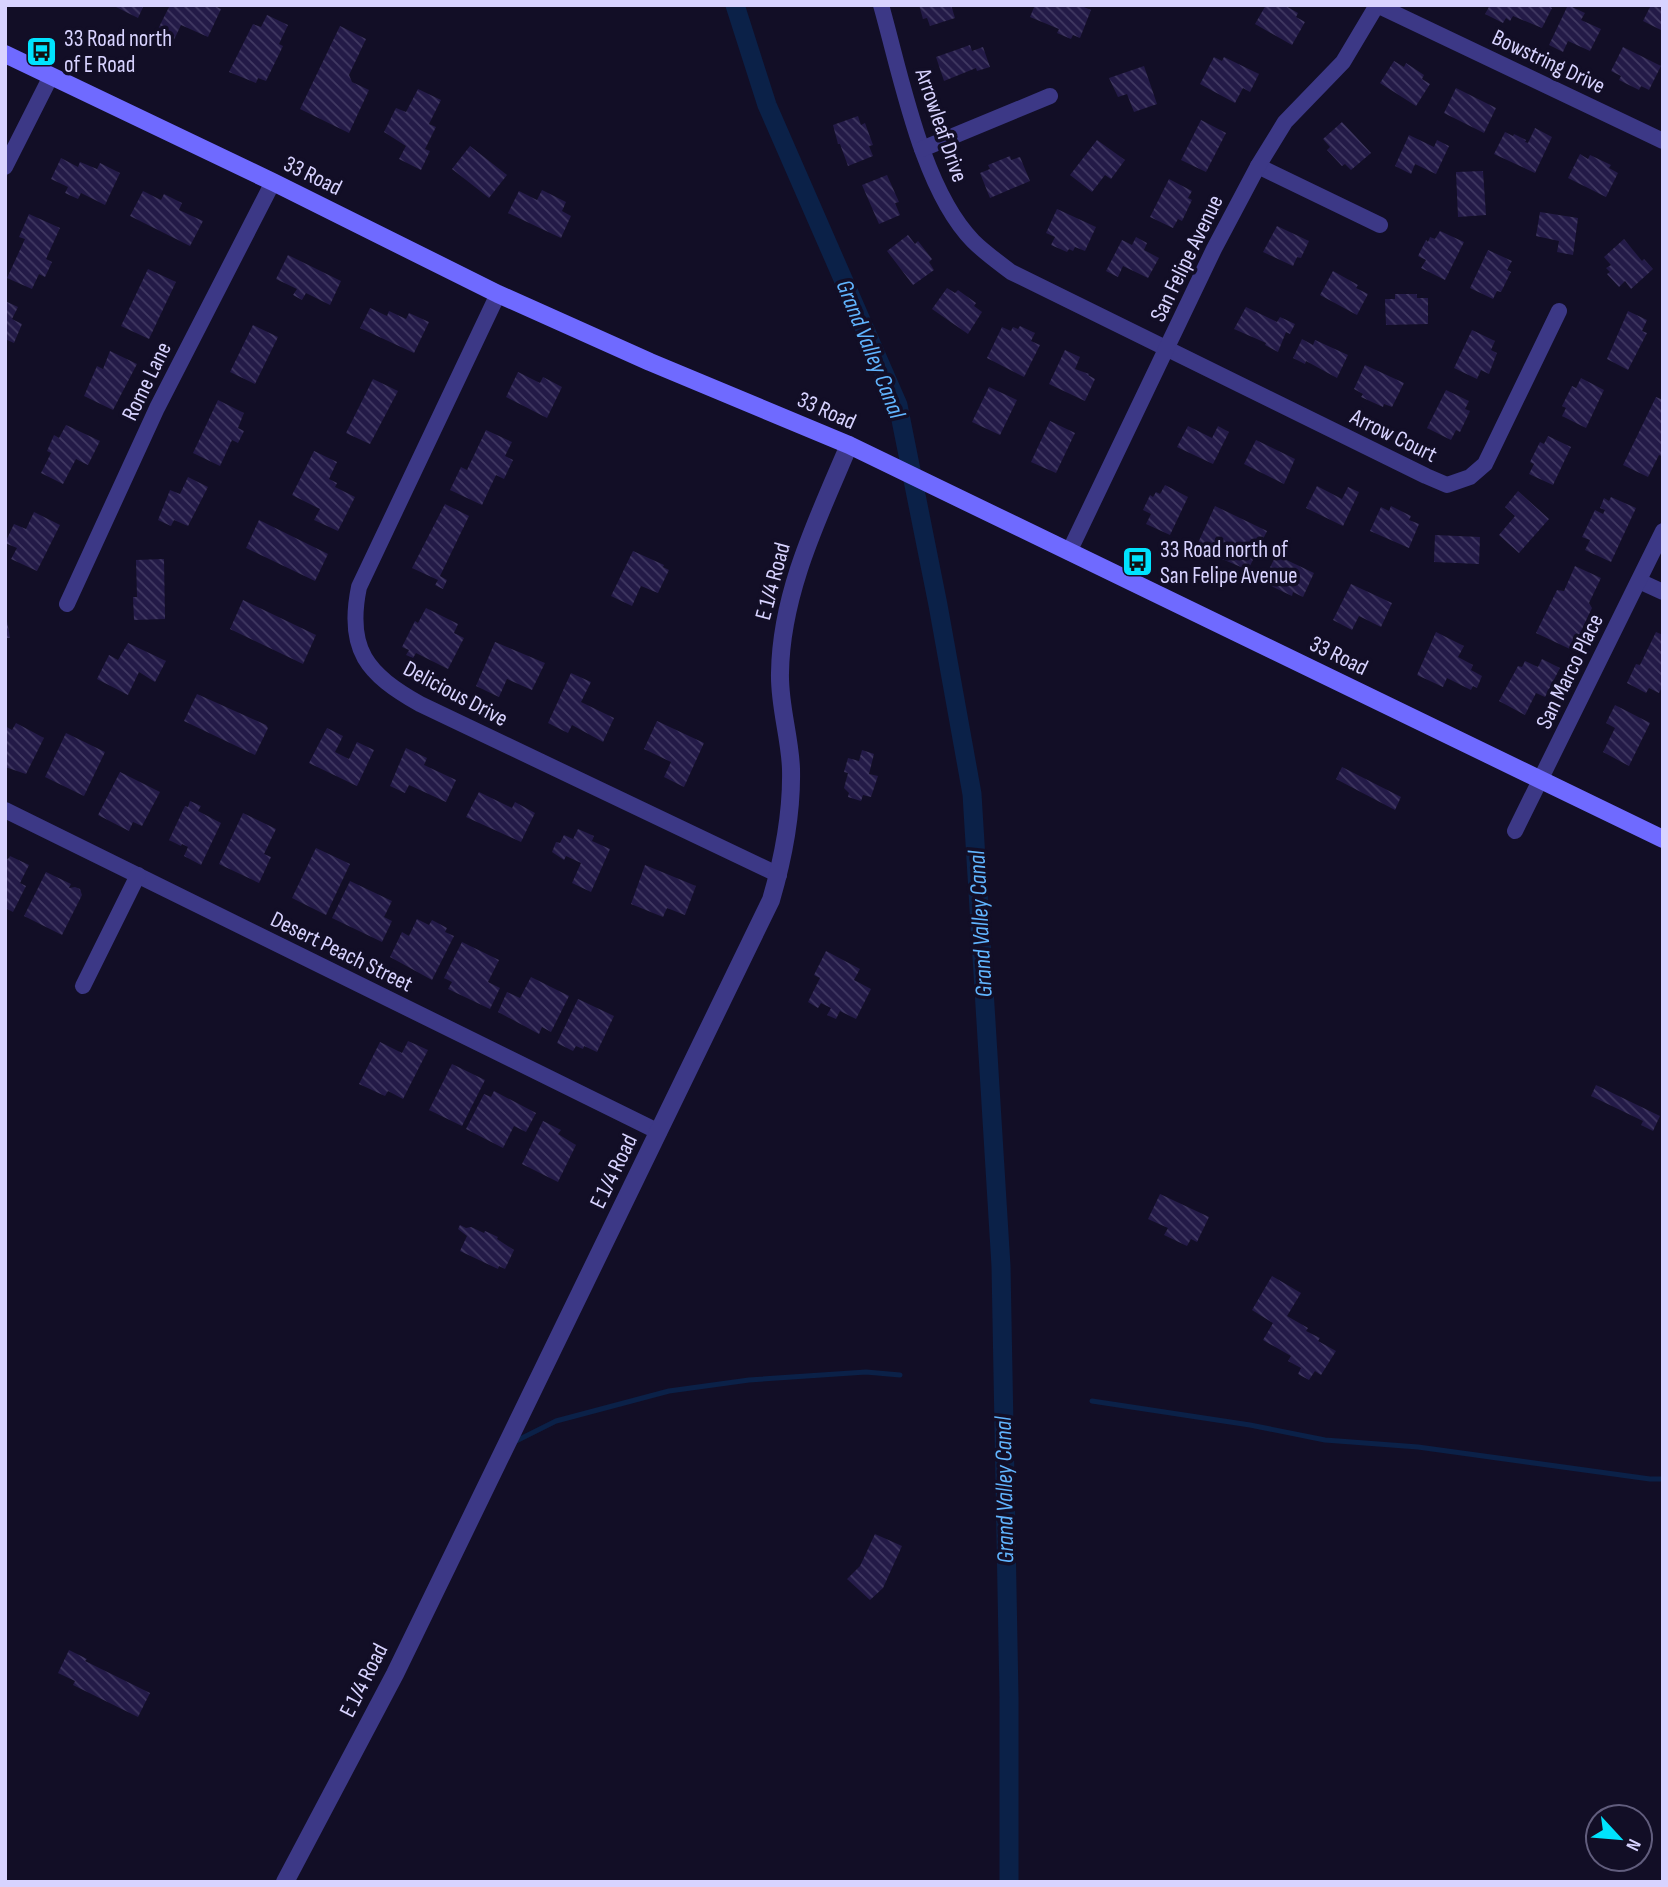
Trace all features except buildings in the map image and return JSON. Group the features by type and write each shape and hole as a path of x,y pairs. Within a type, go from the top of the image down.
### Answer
{"main road":[{"name":"33 Road","path":"5,54 273,182 498,294 650,362 849,445 1663,839"}],"street":[{"name":"Arrowleaf Drive","path":"881,5 922,149 946,204 972,240 1011,272 1166,348"},
{"name":"Bowstring Drive","path":"1377,5 1663,141"},
{"name":"San Felipe Avenue","path":"1069,552 1166,348 1258,166 1285,122 1343,62 1377,5"},
{"path":"5,167 51,76"},
{"path":"922,149 1050,96"},
{"path":"1258,166 1380,225"},
{"name":"Rome Lane","path":"67,604 157,408 273,182"},
{"name":"Delicious Drive","path":"498,294 359,587 354,624 357,641 365,659 381,678 420,704 779,875"},
{"name":"Arrow Court","path":"1166,348 1447,485 1470,477 1485,464 1559,311"},
{"name":"E 1/4 Road","path":"285,1882 395,1674 771,900 779,875 791,769 779,675 785,618 809,540 849,445"},
{"name":"San Marco Place","path":"1515,831 1663,531"},
{"path":"1639,581 1663,592"},
{"name":"Desert Peach Street","path":"5,810 659,1132"},
{"path":"83,986 138,875"}],"waterway":[{"name":"Grand Valley Canal","path":"735,5 767,105 898,405 972,794 1001,1266 1009,1697 1009,1882"},
{"path":"514,1442 556,1421 669,1391 749,1380 866,1372 900,1375"},
{"path":"1092,1401 1250,1425 1325,1440 1418,1447 1663,1479"}],"place":[{"name":"33 Road north of E Road","path":"41,51"},
{"name":"33 Road north of San Felipe Avenue","path":"1137,562"}]}
